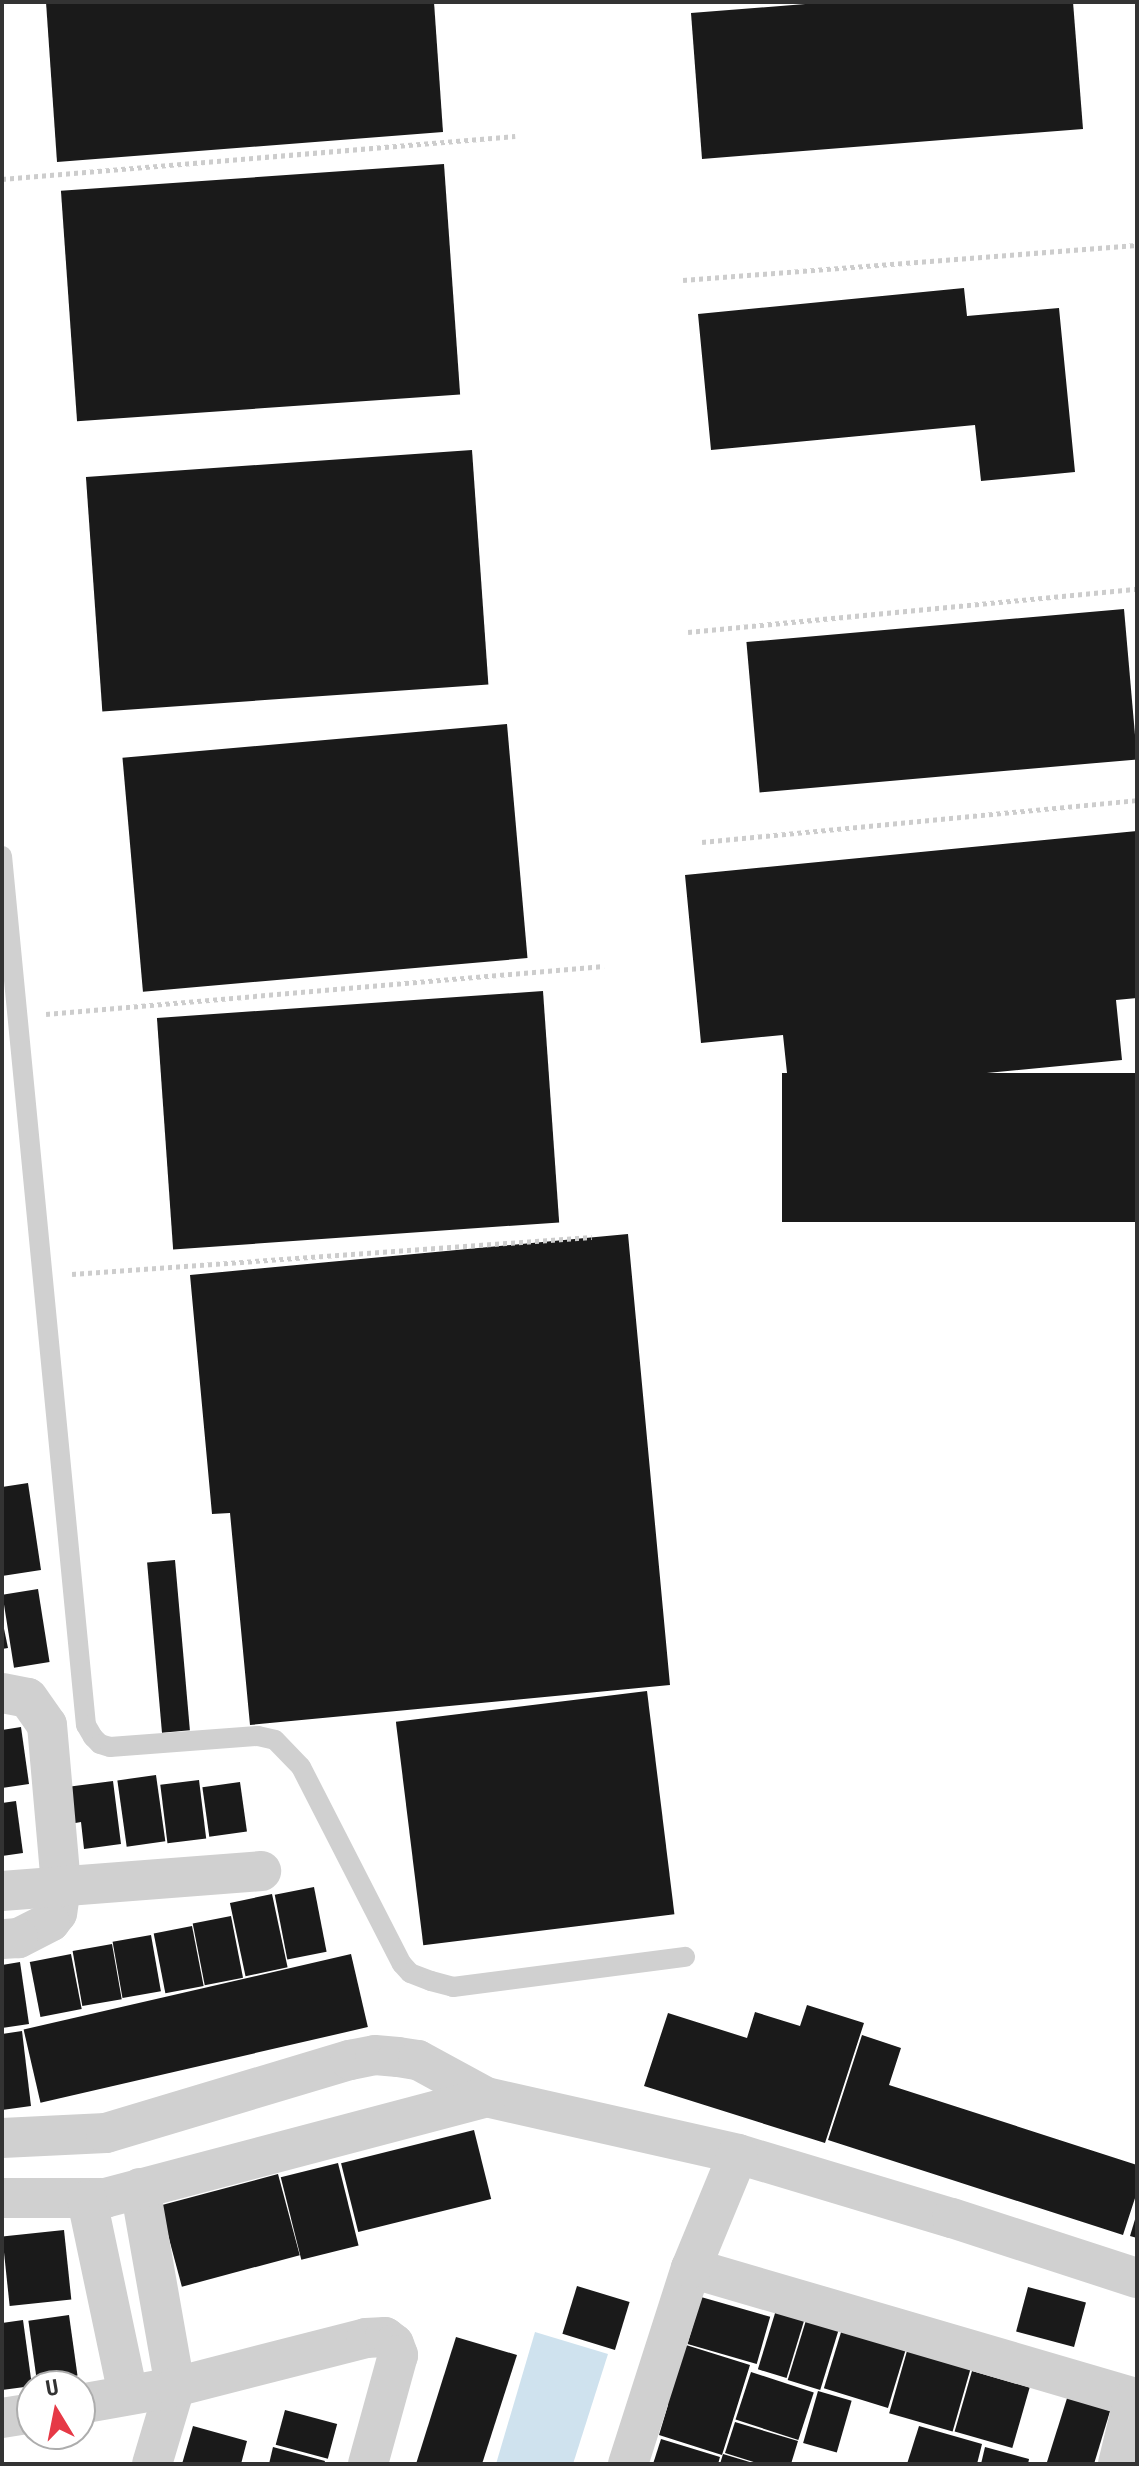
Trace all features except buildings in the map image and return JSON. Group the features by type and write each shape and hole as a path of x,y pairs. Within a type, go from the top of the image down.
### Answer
{"street":[{"path":"2,1693 28,1698 47,1725 61,1886 57,1913 50,1922 18,1938 2,1939"},
{"path":"2,1891 261,1871"},
{"path":"2,2138 106,2133 375,2055 418,2060 486,2097 738,2154 1137,2278"},
{"path":"2,2198 116,2194 486,2097"},
{"path":"106,2133 116,2194 128,2395"},
{"path":"628,2464 691,2268 738,2154"},
{"path":"116,2194 175,2387 152,2464"},
{"path":"691,2268 1136,2398 1118,2464"},
{"path":"96,2401 175,2387 366,2338 385,2337 394,2344 398,2355 368,2464"}],"lane":[{"path":"2,856 86,1725 100,1744 110,1747 258,1736 275,1740 301,1767 343,1854 402,1964 410,1973 453,1987 685,1957"}],"path":[{"path":"2,179 515,136"},
{"path":"683,280 1137,245"},
{"path":"688,632 1137,589"},
{"path":"702,842 1137,800"},
{"path":"18,1016 604,966"},
{"path":"43,1276 592,1237"}],"water":[{"path":"535,2332 608,2354 573,2464 496,2464"}]}
